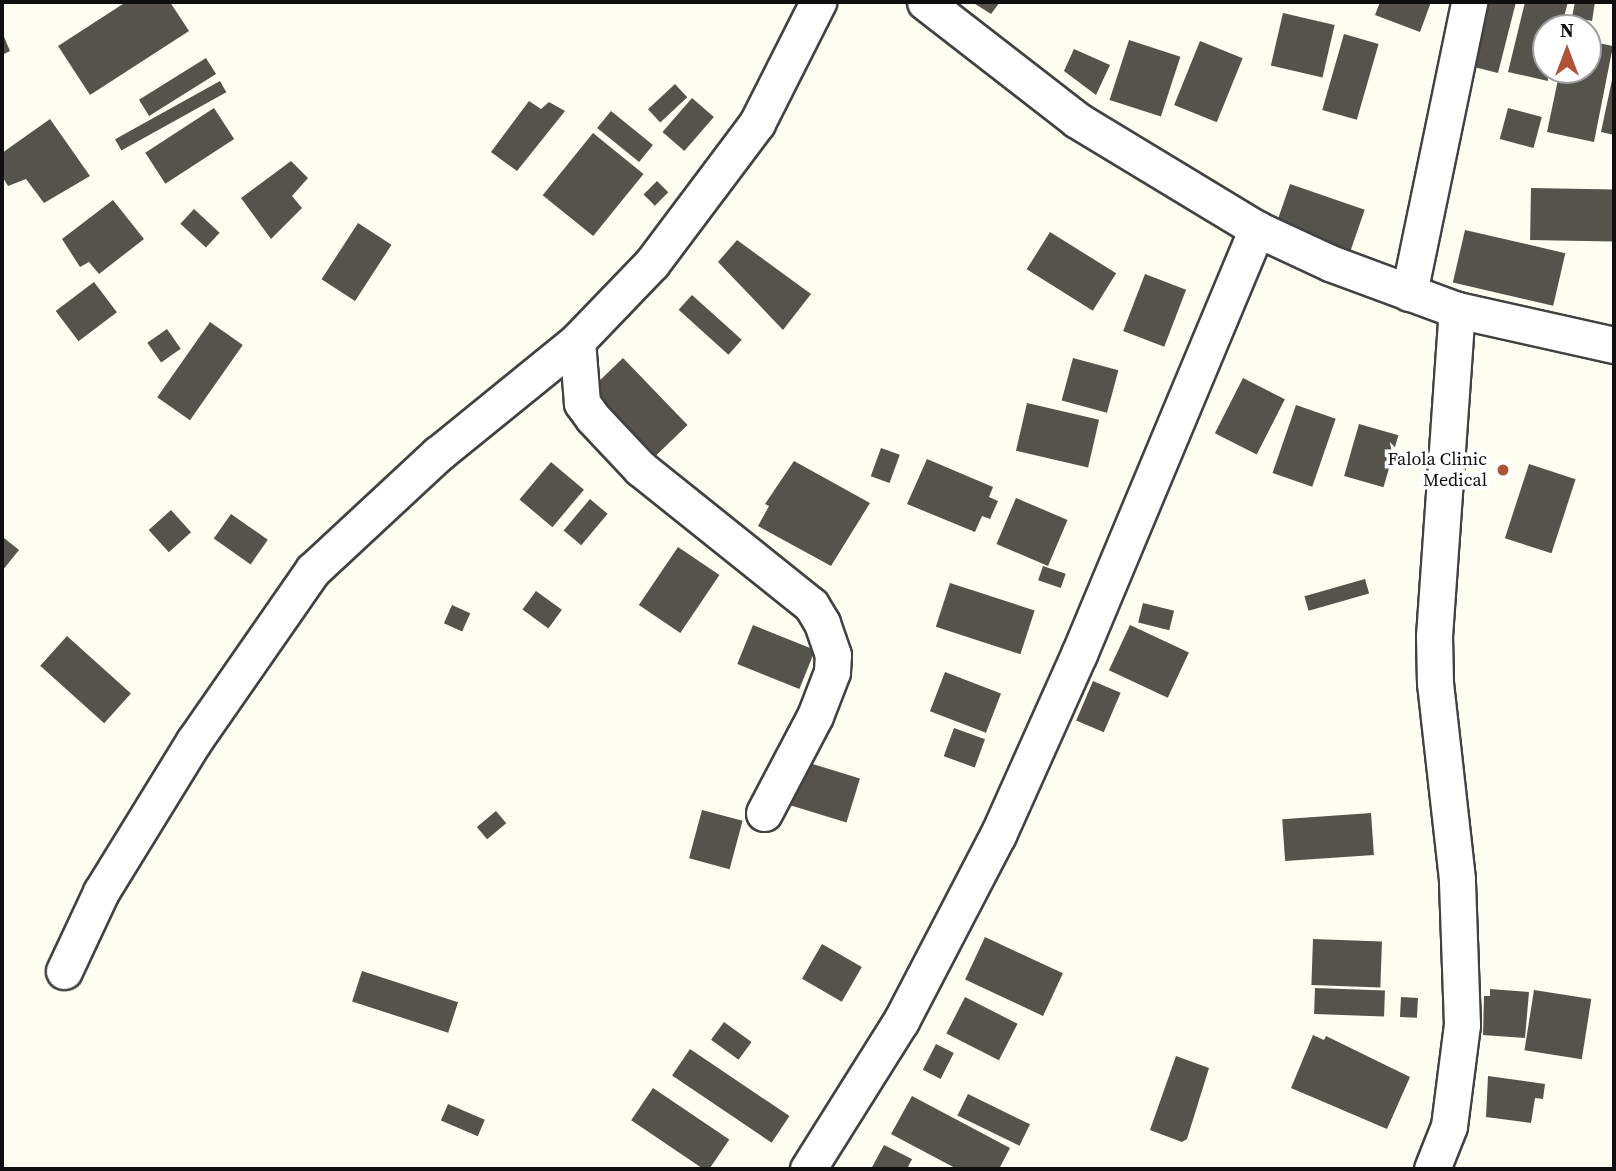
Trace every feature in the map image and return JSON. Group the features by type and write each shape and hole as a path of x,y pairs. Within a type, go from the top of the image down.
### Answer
{"street":[{"path":"64,971 101,892 194,741 313,570 438,454 577,341 652,263 757,123 818,2"},
{"path":"925,2 1077,120 1257,229 1409,293 1457,310 1614,345"},
{"path":"1409,293 1469,2"},
{"path":"808,1169 901,1021 998,835 1079,654 1257,229"},
{"path":"1432,1169 1449,1126 1462,1025 1457,878 1435,683 1434,636 1457,310"},
{"path":"577,341 582,403 593,418 641,469 811,605 822,623 833,655 832,672 815,716 764,813"}],"building":[{"path":"126,2 170,2 189,31 90,95 58,46"},
{"path":"972,2 1000,2 991,14"},
{"path":"1380,2 1431,2 1420,32 1375,15"},
{"path":"1477,2 1516,2 1498,73 1462,64"},
{"path":"1525,2 1568,2 1565,14 1532,14 1532,77 1508,72"},
{"path":"1575,2 1595,2 1593,14 1573,14"},
{"path":"1283,13 1335,25 1322,78 1271,66"},
{"path":"2,32 10,51 2,55"},
{"path":"1344,34 1379,44 1357,120 1322,110"},
{"path":"1129,40 1180,57 1161,117 1110,100"},
{"path":"1200,41 1243,58 1217,122 1174,105"},
{"path":"1602,44 1613,46 1594,142 1547,132 1557,84 1602,84"},
{"path":"1074,49 1110,65 1096,95 1064,71"},
{"path":"206,58 216,74 149,116 139,100"},
{"path":"1614,75 1614,135 1601,132"},
{"path":"220,81 226,92 121,151 115,139"},
{"path":"675,84 687,97 660,122 648,109"},
{"path":"692,98 714,117 684,151 662,132"},
{"path":"529,101 541,109 549,102 565,111 517,171 491,152"},
{"path":"214,108 234,139 165,184 145,153"},
{"path":"1508,108 1542,117 1534,148 1500,139"},
{"path":"611,111 653,145 639,162 597,128"},
{"path":"50,119 90,176 44,203 26,179 8,186 2,176 2,153"},
{"path":"593,133 644,174 593,236 543,195"},
{"path":"291,161 308,178 292,196 302,208 271,239 241,198"},
{"path":"657,181 668,192 655,206 644,194"},
{"path":"1290,184 1365,210 1349,255 1274,229"},
{"path":"1531,188 1614,189 1613,241 1530,240"},
{"path":"113,200 144,239 99,274 89,262 80,267 62,239"},
{"path":"194,209 220,233 206,247 180,224"},
{"path":"358,223 392,245 355,301 322,279"},
{"path":"1465,230 1565,253 1553,306 1453,283"},
{"path":"1050,232 1116,273 1093,311 1027,269"},
{"path":"737,240 811,294 783,330 718,262"},
{"path":"1145,274 1186,290 1164,347 1123,331"},
{"path":"94,282 117,312 79,341 56,311"},
{"path":"692,295 742,340 728,355 679,310"},
{"path":"210,322 243,345 190,420 157,397"},
{"path":"167,329 181,349 161,362 147,343"},
{"path":"623,358 688,425 655,456 591,389"},
{"path":"1073,358 1118,370 1107,413 1062,401"},
{"path":"1243,378 1285,399 1257,455 1215,433"},
{"path":"1027,403 1099,420 1088,467 1016,451"},
{"path":"1296,405 1336,419 1312,487 1273,473"},
{"path":"1359,424 1398,435 1384,487 1344,476"},
{"path":"881,448 900,455 890,483 871,476"},
{"path":"927,459 993,487 989,497 998,501 990,519 982,516 975,532 907,504"},
{"path":"794,461 870,503 831,566 758,526 769,506 765,504"},
{"path":"551,462 584,490 552,527 520,500"},
{"path":"1529,464 1576,479 1551,553 1505,538"},
{"path":"1016,498 1068,520 1048,566 996,544"},
{"path":"590,499 608,514 581,545 564,530"},
{"path":"171,510 191,532 169,552 149,530"},
{"path":"231,514 268,540 251,564 214,539"},
{"path":"4,538 19,550 2,571 2,541"},
{"path":"678,547 719,575 680,633 639,605"},
{"path":"1043,566 1066,574 1061,588 1038,580"},
{"path":"1365,579 1369,593 1309,611 1304,596"},
{"path":"950,583 1035,611 1020,654 936,627"},
{"path":"536,591 562,610 548,628 522,610"},
{"path":"1143,603 1174,611 1169,630 1138,622"},
{"path":"452,605 470,613 462,631 444,623"},
{"path":"753,625 815,650 799,689 737,664"},
{"path":"1130,625 1189,652 1168,698 1109,670"},
{"path":"67,636 131,694 104,723 40,666"},
{"path":"945,672 1001,694 986,733 930,711"},
{"path":"1093,681 1121,693 1104,732 1076,721"},
{"path":"954,728 985,739 975,767 944,756"},
{"path":"793,758 860,778 846,822 780,802"},
{"path":"702,810 743,821 730,869 689,858"},
{"path":"496,811 506,823 487,839 477,827"},
{"path":"1371,813 1374,855 1285,861 1282,819"},
{"path":"985,937 1063,973 1043,1016 965,980"},
{"path":"1313,939 1382,941 1380,987 1311,985"},
{"path":"822,944 862,967 842,1002 802,979"},
{"path":"362,971 458,1002 448,1033 352,1001"},
{"path":"1315,988 1385,990 1384,1016 1314,1014"},
{"path":"1490,989 1529,992 1525,1038 1483,1035 1484,996 1490,996"},
{"path":"1534,990 1591,999 1582,1059 1524,1050"},
{"path":"965,997 1018,1024 999,1060 946,1034"},
{"path":"1401,997 1418,998 1417,1018 1400,1017"},
{"path":"724,1022 752,1042 739,1060 711,1040"},
{"path":"1313,1035 1324,1040 1326,1036 1410,1077 1387,1129 1291,1088"},
{"path":"936,1044 954,1053 941,1079 923,1070"},
{"path":"690,1049 789,1116 772,1143 672,1076"},
{"path":"1176,1056 1209,1068 1187,1139 1182,1142 1150,1130"},
{"path":"1488,1076 1545,1084 1543,1099 1535,1098 1531,1123 1486,1117"},
{"path":"653,1088 729,1139 709,1169 703,1169 631,1120"},
{"path":"968,1094 1030,1124 1019,1146 957,1116"},
{"path":"912,1096 1010,1148 999,1169 957,1169 891,1134"},
{"path":"448,1104 485,1120 478,1136 441,1121"},
{"path":"884,1145 912,1159 907,1169 871,1169"}],"place":[{"name":"Falola Clinic Medical","path":"1503,470"}]}
